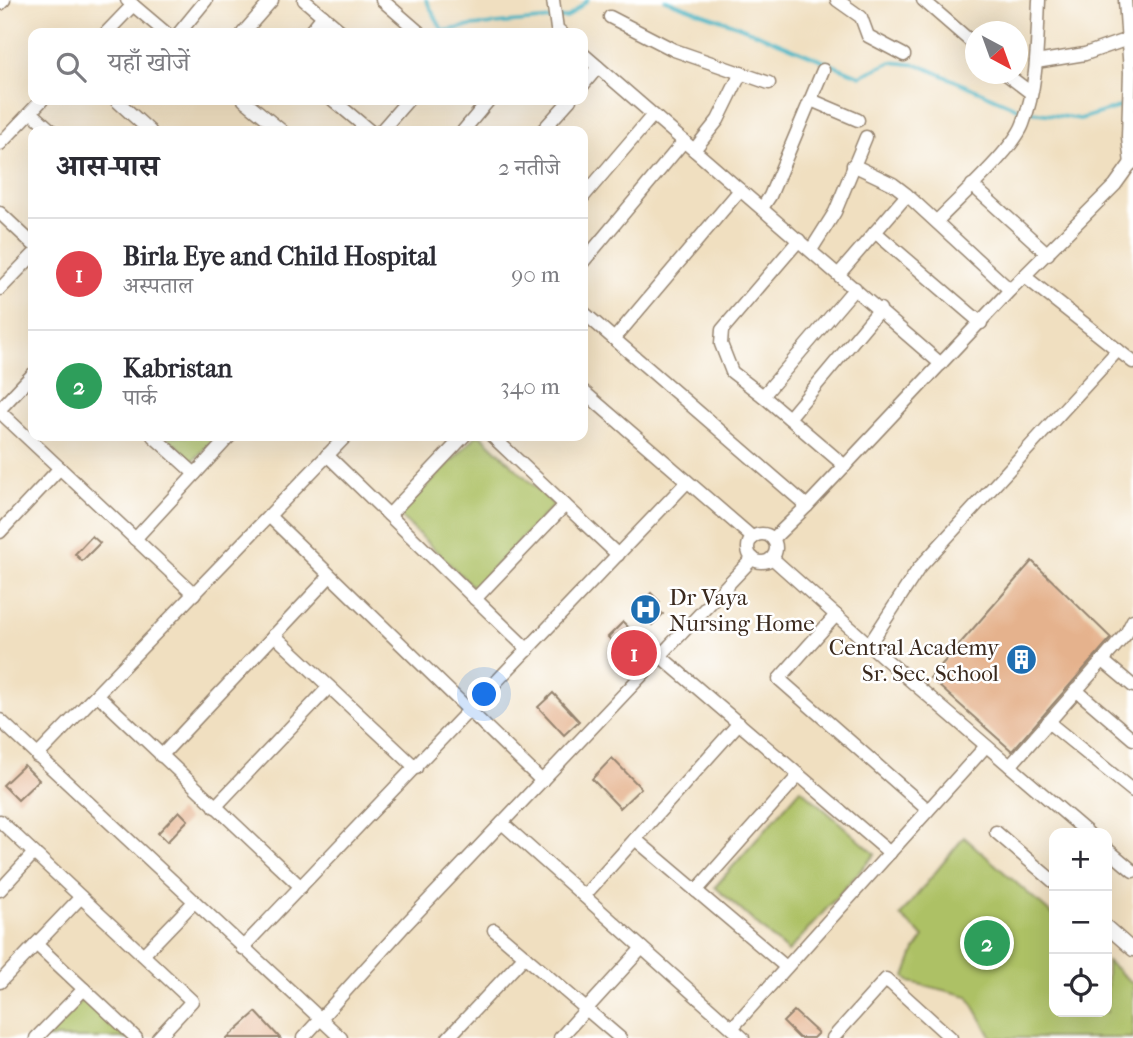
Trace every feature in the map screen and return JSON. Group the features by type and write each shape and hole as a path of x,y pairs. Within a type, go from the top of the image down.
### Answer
{"street":[{"path":"0,4 4,0"},
{"path":"183,28 206,0"},
{"path":"247,28 272,0"},
{"path":"304,0 337,28"},
{"path":"382,0 414,28"},
{"path":"837,0 861,17 868,36 904,55"},
{"path":"923,0 965,37"},
{"path":"937,221 1013,142 1023,125 1036,62 1039,0"},
{"path":"773,539 1024,275 1115,185 1132,162 1128,137 1128,38 1125,0"},
{"path":"110,28 130,3 160,28"},
{"path":"554,5 556,28"},
{"path":"313,28 323,16"},
{"path":"610,17 674,50 769,83"},
{"path":"1036,62 1085,54 1128,38"},
{"path":"588,58 941,364"},
{"path":"588,79 598,67"},
{"path":"762,208 823,70"},
{"path":"588,257 689,146 718,120 741,73"},
{"path":"1017,84 1030,96"},
{"path":"811,100 858,120"},
{"path":"0,145 37,105"},
{"path":"121,105 145,126"},
{"path":"249,105 270,126"},
{"path":"339,105 364,126"},
{"path":"385,126 404,105"},
{"path":"467,126 485,105"},
{"path":"547,126 565,105"},
{"path":"31,112 46,126"},
{"path":"588,191 653,115"},
{"path":"811,250 835,212 866,137"},
{"path":"853,165 893,184 907,195 1010,290"},
{"path":"972,185 1048,254"},
{"path":"614,339 740,190"},
{"path":"839,274 907,195"},
{"path":"0,213 28,239"},
{"path":"874,232 981,323"},
{"path":"799,240 722,330 720,344 732,372 845,466"},
{"path":"0,289 28,260"},
{"path":"1024,275 1133,362"},
{"path":"763,396 855,288"},
{"path":"789,418 880,309"},
{"path":"588,316 807,506"},
{"path":"869,645 919,568 1118,350"},
{"path":"28,379 0,410 28,437"},
{"path":"588,395 753,538"},
{"path":"32,441 194,594"},
{"path":"159,441 195,474"},
{"path":"135,538 225,441"},
{"path":"37,756 341,441"},
{"path":"389,515 459,441"},
{"path":"497,441 618,555"},
{"path":"327,455 527,650"},
{"path":"1,528 60,468"},
{"path":"243,948 687,482"},
{"path":"475,599 565,505"},
{"path":"269,516 541,781"},
{"path":"763,534 773,539 776,548 772,558 763,562 753,558 748,547 753,538 763,534"},
{"path":"303,1038 541,781 753,558"},
{"path":"772,558 1082,828"},
{"path":"161,756 330,576"},
{"path":"836,615 779,679 928,810"},
{"path":"1010,766 1131,627"},
{"path":"274,635 415,768"},
{"path":"660,656 890,853"},
{"path":"1102,660 1133,686"},
{"path":"215,807 329,687"},
{"path":"1076,690 1133,739"},
{"path":"97,694 300,887"},
{"path":"0,720 341,1038"},
{"path":"1048,722 1133,791"},
{"path":"584,896 739,723"},
{"path":"732,1028 986,746"},
{"path":"696,891 799,775"},
{"path":"0,821 192,1001 158,1038"},
{"path":"502,823 743,1038"},
{"path":"996,832 1049,878"},
{"path":"635,839 786,967"},
{"path":"0,890 34,853"},
{"path":"1112,853 1133,872"},
{"path":"0,982 81,897"},
{"path":"143,955 194,902"},
{"path":"495,930 620,1038"},
{"path":"1112,932 1133,950"},
{"path":"36,944 136,1038"},
{"path":"560,1038 642,948"},
{"path":"448,1038 525,956"},
{"path":"833,1038 887,979 951,1038"},
{"path":"36,1038 84,989"}],"green space":[{"path":"171,441 212,441 193,461"},
{"path":"471,441 487,441 554,505 474,588 399,515"},
{"path":"801,789 875,854 788,952 715,887"},
{"path":"964,837 1049,912 1049,1017 1112,1017 1112,965 1133,984 1133,1038 992,1038 968,996 910,982 905,977 915,950 924,937 900,916"},
{"path":"84,997 130,1038 47,1038"}],"building":[{"path":"92,536 100,543 82,561 75,554"},
{"name":"Central Academy Sr. Sec. School","path":"1032,561 1111,638 1012,751 930,678"},
{"path":"651,593 660,602 655,606 663,614 652,625 635,608"},
{"path":"623,622 653,651 638,667 608,637"},
{"path":"553,693 579,721 564,735 538,707"},
{"path":"612,758 641,788 620,808 592,779"},
{"path":"24,765 39,780 18,800 3,785"},
{"path":"179,811 188,820 167,842 158,833"},
{"path":"794,1011 818,1033 813,1038 799,1038 783,1022"},
{"path":"256,1012 280,1038 227,1038"}],"waterway":[{"path":"426,0 441,28"},
{"path":"559,18 567,18 588,0"},
{"path":"665,0 736,25 860,76 891,62 919,65 1024,111"},
{"path":"460,28 552,19"},
{"path":"1032,112 1080,119 1126,105"}],"place":[{"name":"Dr Vaya Nursing Home","path":"646,610"},
{"name":"Birla Eye and Child Hospital","path":"634,653"},
{"name":"Central Academy Sr. Sec. School","path":"1022,660"},
{"name":"Kabristan","path":"987,943"}]}
